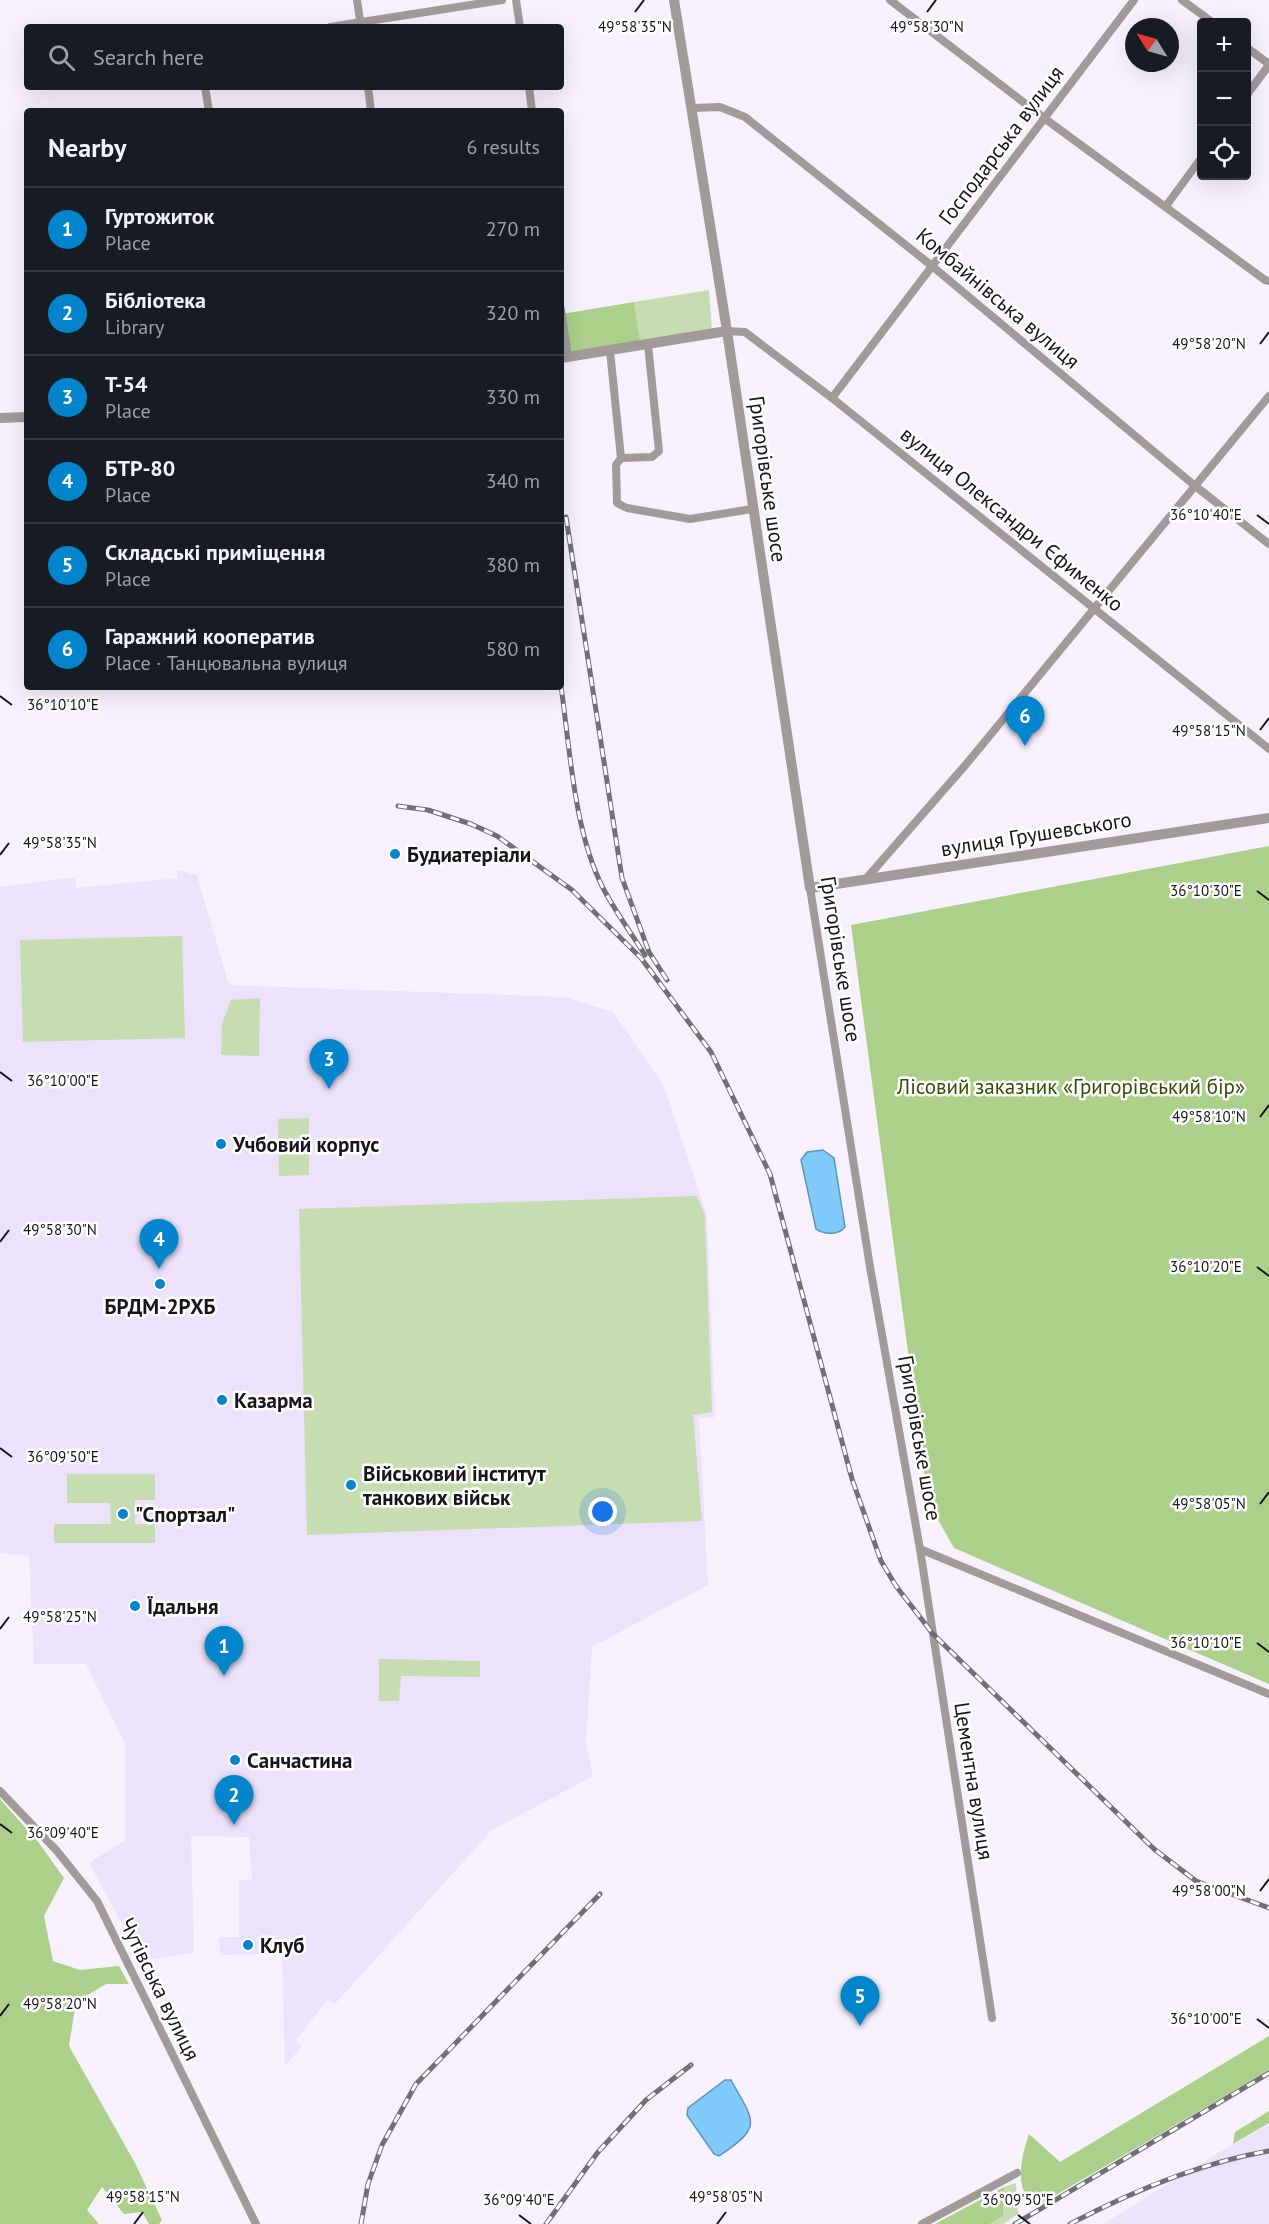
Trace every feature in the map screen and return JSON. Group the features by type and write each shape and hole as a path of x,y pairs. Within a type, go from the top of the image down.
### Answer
{"street":[{"path":"357,0 361,24 502,0"},
{"path":"516,0 520,24"},
{"name":"Григорівське шосе","path":"674,0 727,330 752,509 870,1267 920,1549 1269,1694"},
{"path":"890,0 1044,118 1265,280 1269,280"},
{"name":"Господарська вулиця","path":"832,398 1134,0"},
{"path":"1182,0 1207,18"},
{"path":"1251,51 1269,65 1251,89"},
{"path":"206,90 209,108"},
{"path":"368,90 371,108"},
{"path":"529,90 532,108"},
{"name":"Комбайнівська вулиця","path":"692,108 720,107 745,117 932,266 1194,485 1269,544"},
{"path":"1166,206 1197,164"},
{"path":"564,357 648,345 727,330"},
{"name":"вулиця Олександри Єфименко","path":"727,330 745,332 832,398 1269,749"},
{"path":"621,458 652,457 659,451 648,345"},
{"path":"610,351 621,458 616,465 617,500 621,506 669,517 690,519 752,509"},
{"path":"865,880 1095,608 1269,396"},
{"path":"0,418 24,417"},
{"name":"вулиця Грушевського","path":"810,888 1269,818"},
{"name":"Цементна вулиця","path":"920,1549 992,2018"},
{"name":"Чутівська вулиця","path":"0,1791 57,1851 97,1901 256,2224"},
{"path":"922,2224 1017,2173"}],"shaded area":[{"name":"Військовий інститут танкових військ","path":"177,870 197,875 229,985 564,997 613,1012 664,1086 707,1215 715,1417 699,1419 708,1585 592,1647 586,1742 593,1776 492,1830 335,2004 327,2000 296,2040 302,2046 285,2066 282,1954 220,1955 219,1937 239,1937 239,1880 252,1879 249,1837 191,1836 194,1953 142,1961 89,1863 125,1840 125,1744 86,1664 34,1664 29,1556 0,1553 0,887 76,877 76,888 178,878"},
{"path":"1269,2125 1269,2224 1103,2224 1233,2144"}],"green space":[{"path":"709,290 712,333 641,346 634,302"},
{"path":"634,302 641,346 568,357 564,314"},
{"name":"Лісовий заказник «Григорівський бір»","path":"1269,846 1269,1684 954,1548 928,1502 851,925"},
{"path":"182,936 185,1038 23,1042 20,940"},
{"path":"260,998 259,1056 221,1055 222,1024 231,1000"},
{"path":"309,1118 309,1175 279,1176 278,1119"},
{"path":"697,1196 705,1215 712,1412 693,1415 702,1521 307,1535 299,1209"},
{"name":"\"Спортзал\"","path":"67,1474 155,1474 155,1500 135,1500 135,1524 155,1524 155,1543 54,1543 54,1524 111,1524 110,1503 67,1503"},
{"path":"379,1659 480,1661 480,1677 401,1676 399,1701 379,1701"},
{"path":"0,1799 39,1843 64,1878 44,1916 53,1961 80,1970 119,1966 129,1984 106,1984 76,2002 69,2046 135,2163 162,2220 159,2224 149,2224 142,2212 124,2214 102,2187 87,2210 99,2224 0,2224"},
{"path":"1269,2036 1269,2070 1039,2205 1030,2200 1025,2193 1021,2174 1029,2134 1060,2162"},
{"path":"1269,2111 1269,2123 1233,2144 1235,2132"},
{"path":"1016,2183 1018,2214 1003,2224 990,2224 1003,2216 1004,2187"},
{"path":"1004,2187 1003,2216 990,2224 935,2224"}],"water":[{"path":"823,1150 834,1158 845,1227 839,1232 823,1232 816,1229 801,1160 807,1152"},
{"path":"725,2080 731,2080 745,2105 750,2123 749,2130 743,2137 719,2156 714,2154 687,2115 688,2108"}],"railway":[{"path":"566,517 622,878 649,952 667,980"},
{"path":"562,690 574,790 585,842 603,888 645,955"},
{"path":"398,806 428,810 471,824 497,836 572,890 641,958 711,1052 770,1174 852,1479 881,1561 896,1586 933,1634 1154,1849 1196,1881 1269,1908"},
{"path":"361,2224 368,2184 382,2145 416,2084 600,1894"},
{"path":"546,2224 598,2152 646,2100 691,2065"},
{"path":"1015,2224 1269,2073"},
{"path":"1070,2224 1118,2200 1167,2180 1217,2163 1269,2151"}],"place":[{"name":"Гаражний кооператив","path":"1025,746"},
{"name":"Будиатеріали","path":"395,854"},
{"name":"Т-54","path":"329,1089"},
{"name":"Учбовий корпус","path":"221,1144"},
{"name":"БТР-80","path":"159,1269"},
{"name":"БРДМ-2РХБ","path":"160,1284"},
{"name":"Казарма","path":"222,1400"},
{"name":"Військовий інститут танкових військ","path":"351,1485"},
{"name":"\"Спортзал\"","path":"123,1514"},
{"name":"Їдальня","path":"135,1606"},
{"name":"Гуртожиток","path":"224,1676"},
{"name":"Санчастина","path":"235,1760"},
{"name":"Бібліотека","path":"234,1825"},
{"name":"Клуб","path":"248,1945"},
{"name":"Складські приміщення","path":"860,2026"}]}
